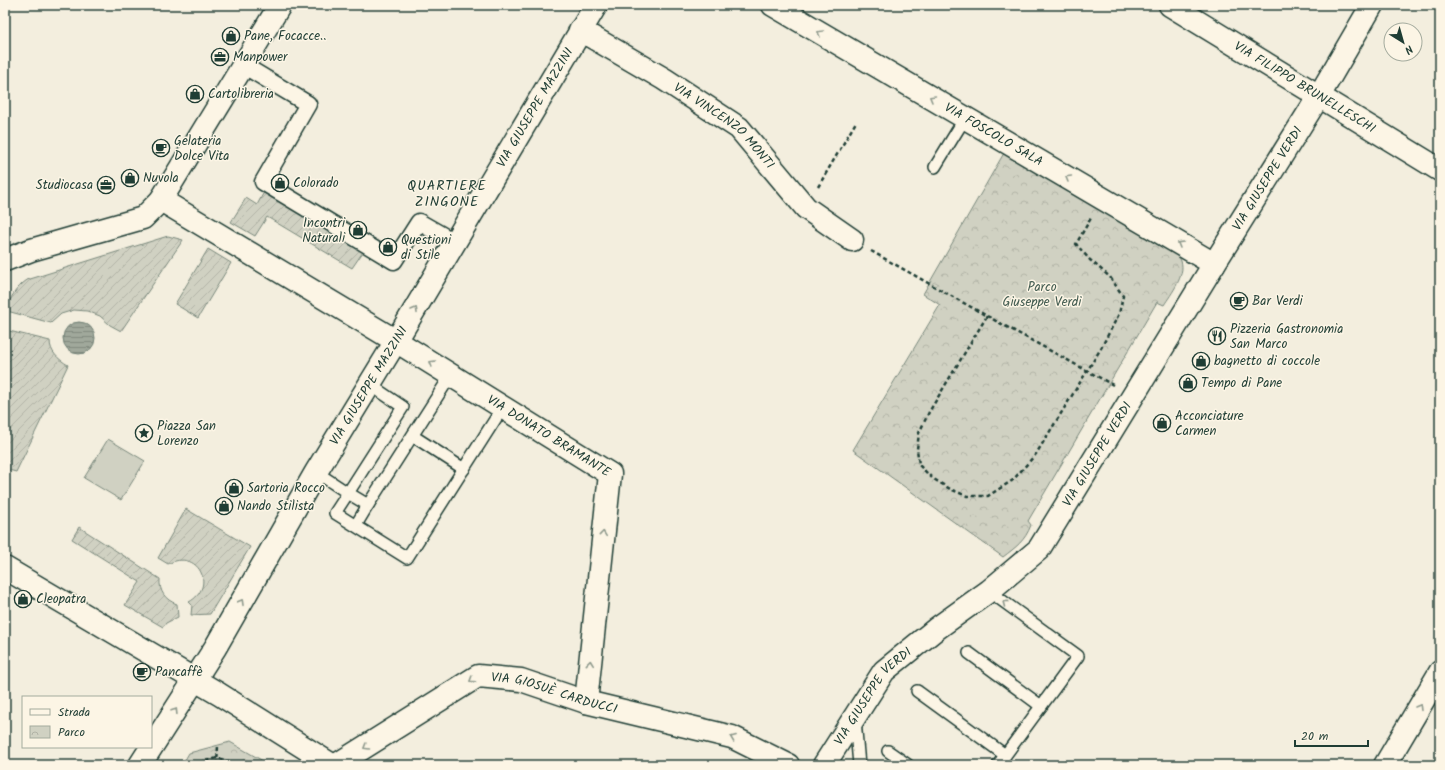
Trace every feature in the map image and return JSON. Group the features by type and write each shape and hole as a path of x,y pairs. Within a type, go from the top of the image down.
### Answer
{"street":[{"path":"5,260 30,250 143,218 161,200 280,5"},
{"name":"VIA GIUSEPPE MAZZINI","path":"152,746 222,636 316,472 396,341 596,5"},
{"name":"VIA FOSCOLO SALA","path":"773,5 1214,264"},
{"name":"VIA FILIPPO BRUNELLESCHI","path":"1170,5 1440,170"},
{"name":"VIA GIUSEPPE VERDI","path":"824,765 884,671 936,629 989,591 1039,549 1319,96 1372,5"},
{"name":"VIA VINCENZO MONTI","path":"580,30 664,79 740,128 806,208 852,240"},
{"path":"243,65 308,104 263,182 394,261 418,222 454,242"},
{"path":"161,200 396,341"},
{"name":"VIA DONATO BRAMANTE","path":"396,341 610,474 586,702"},
{"path":"5,568 219,694 332,765"},
{"path":"1385,765 1440,672"},
{"name":"VIA GIOSUÈ CARDUCCI","path":"336,765 478,676 521,680 586,702 732,737 788,765"},
{"name":"VIA GIUSEPPE MAZZINI","path":"140,765 151,748"}],"lane":[{"path":"935,167 965,118"},
{"path":"356,526 451,375"},
{"path":"369,384 403,407 336,513 407,558 503,407"},
{"path":"413,436 464,469"},
{"path":"316,472 368,505"},
{"path":"989,591 1078,656 998,765"},
{"path":"969,653 1042,706"},
{"path":"917,691 1005,755"},
{"path":"855,717 860,765"},
{"path":"888,751 908,765"}],"path":[{"path":"806,208 856,122"},
{"path":"987,316 928,412 919,433 917,449 919,465 932,478 950,489 967,496 988,496 1013,480 1036,454 1087,371 1119,314 1123,296 1110,277 1090,260 1076,244 1102,198"},
{"path":"852,240 1133,396"},
{"path":"217,765 218,745"},
{"path":"193,765 217,758 225,760 233,765"}],"green space":[{"name":"Parco Giuseppe Verdi","path":"1004,153 1175,253 1181,260 1182,266 1180,278 1174,290 1164,305 1157,302 1028,521 1031,525 1029,531 1016,547 1003,557 853,450 940,305 923,294"},
{"path":"264,192 363,252 352,268 267,217 255,236 231,222 246,198 257,205"},
{"path":"168,236 183,240 121,331 110,325 100,316 87,311 74,310 61,314 51,323 7,311 9,302 14,294 27,280"},
{"path":"208,249 231,263 198,318 175,304"},
{"path":"5,330 50,341 51,349 55,355 68,365 16,472 5,469"},
{"path":"108,439 145,461 121,500 84,478"},
{"path":"186,509 250,547 210,614 191,615 192,605 189,602 198,595 202,587 203,579 200,571 195,565 188,561 178,560 168,564 158,558"},
{"path":"79,527 160,579 162,591 166,597 177,604 178,617 166,623 163,627 125,605 140,582 72,539"},
{"path":"230,742 270,765 182,765 189,753"}],"shaded area":[{"path":"76,322 82,322 92,329 95,338 94,344 88,351 82,354 76,354 66,347 63,341 63,335 70,325"}],"place":[{"name":"Pane, Focacce..","path":"231,36"},
{"name":"Manpower","path":"220,57"},
{"name":"Cartolibreria","path":"195,94"},
{"name":"Gelateria Dolce Vita","path":"161,148"},
{"name":"Nuvola","path":"130,178"},
{"name":"Colorado","path":"280,183"},
{"name":"Studiocasa","path":"106,185"},
{"name":"Incontri Naturali","path":"358,230"},
{"name":"Questioni di Stile","path":"388,247"},
{"name":"Bar Verdi","path":"1239,301"},
{"name":"Pizzeria Gastronomia San Marco","path":"1217,336"},
{"name":"bagnetto di coccole","path":"1201,361"},
{"name":"Tempo di Pane","path":"1188,383"},
{"name":"Acconciature Carmen","path":"1162,423"},
{"name":"Piazza San Lorenzo","path":"144,433"},
{"name":"Sartoria Rocco","path":"234,488"},
{"name":"Nando Stilista","path":"224,506"},
{"name":"Cleopatra","path":"23,599"},
{"name":"Pancaffè","path":"142,672"}],"district":[{"name":"QUARTIERE ZINGONE","path":"447,194"}]}
